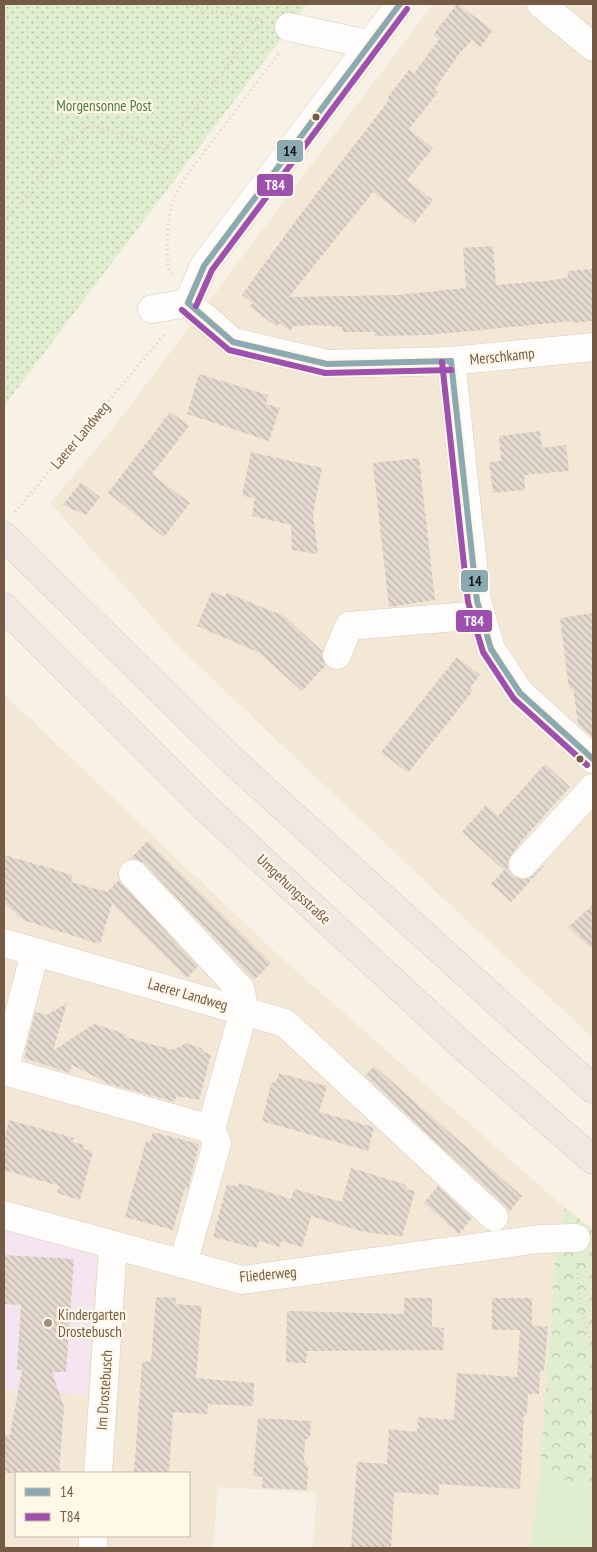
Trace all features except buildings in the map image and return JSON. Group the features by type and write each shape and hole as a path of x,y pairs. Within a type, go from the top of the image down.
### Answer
{"highway":[{"path":"8,526 233,761 593,1089"},
{"name":"Umgehungsstraße","path":"4,607 206,808 465,1048 593,1160"}],"street":[{"path":"152,309 188,303 204,266 368,44 400,4"},
{"path":"541,4 593,47"},
{"path":"284,24 368,44"},
{"name":"Merschkamp","path":"188,303 233,342 327,364 451,361 593,347"},
{"path":"451,361 476,601 492,649 520,694 591,753"},
{"path":"337,655 350,626 481,616"},
{"path":"523,864 593,788"},
{"path":"133,874 241,990 244,1010 211,1129 217,1143 183,1264"},
{"name":"Laerer Landweg","path":"4,943 285,1023 494,1217"},
{"path":"35,952 4,1071 211,1129"},
{"name":"Fliederweg","path":"4,1215 242,1280 539,1228 576,1238"},
{"name":"Im Drostebusch","path":"98,1472 113,1246"}],"path":[{"path":"182,4 284,24"},
{"path":"261,21 284,24"},
{"path":"4,224 69,140 92,124 164,149 261,21"},
{"path":"188,303 168,268 167,221 174,196 284,24"},
{"name":"Laerer Landweg","path":"8,526 148,354"},
{"path":"576,1238 579,1290 588,1336 593,1348"}],"shaded area":[{"path":"433,4 593,4 593,1038 180,648 50,503 104,440"},
{"path":"4,694 277,954 565,1208 555,1259 540,1471 530,1548 313,1548 317,1493 218,1487 213,1548 4,1548"},
{"name":"Kindergarten Drostebusch","path":"4,1230 96,1256 87,1395 4,1389"}],"green space":[{"name":"Morgensonne Post","path":"4,4 307,4 4,406"},
{"path":"565,1208 593,1229 593,1493 540,1471 555,1259"},
{"path":"540,1471 593,1493 593,1548 530,1548"}],"transit line":[{"name":"14","path":"188,303 204,266 400,4"},
{"name":"T84","path":"196,306 212,270 407,9"},
{"name":"14","path":"188,303 233,342 327,364 451,361"},
{"name":"T84","path":"182,310 229,350 325,373 451,370"},
{"name":"14","path":"451,361 477,601 491,649 520,693 593,759"},
{"name":"T84","path":"442,362 468,602 483,652 514,699 587,765"}],"place":[{"name":"Kindergarten Drostebusch","path":"48,1323"}]}
